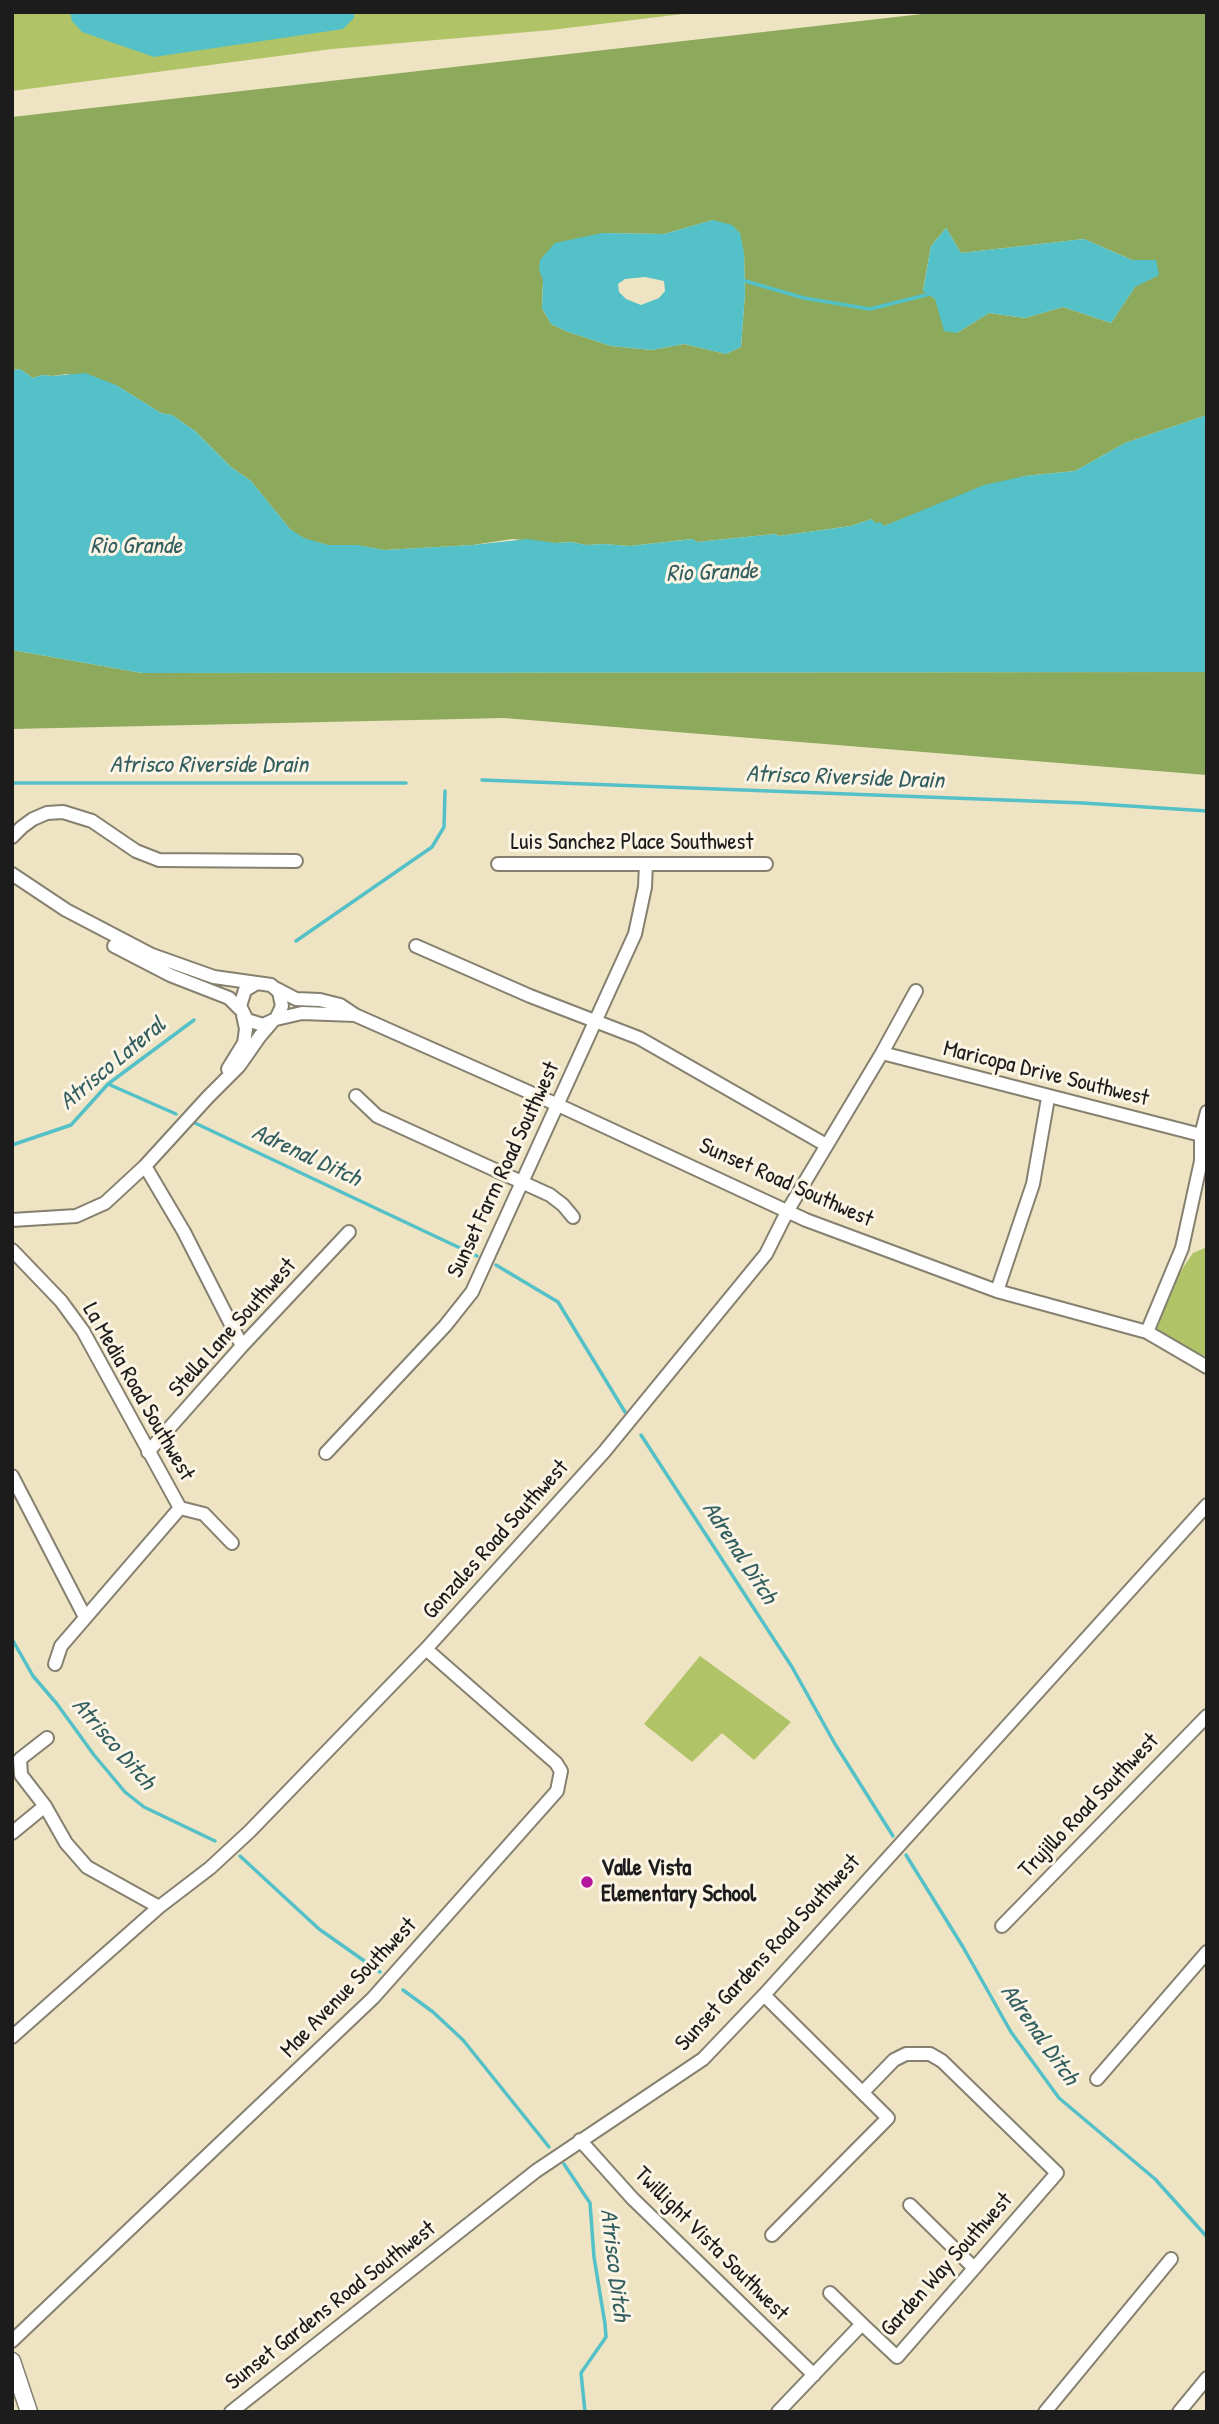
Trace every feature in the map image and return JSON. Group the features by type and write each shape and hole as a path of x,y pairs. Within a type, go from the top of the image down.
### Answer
{"main road":[{"path":"12,2361 29,2412"}],"street":[{"path":"12,837 33,819 63,812 92,821 136,851 154,859 296,861"},
{"name":"Luis Sanchez Place Southwest","path":"498,864 766,864"},
{"name":"Sunset Farm Road Southwest","path":"326,1453 472,1292 635,934 645,887 646,864"},
{"path":"12,874 125,952 170,975 229,998 256,1024 263,1025 274,1020"},
{"path":"12,1220 59,1219 92,1210 119,1192 239,1066 282,1006 282,999 276,989 268,984 214,977 152,956 66,910"},
{"path":"416,946 530,996 639,1038 826,1145"},
{"path":"208,1097 242,1048 246,1035 242,1012 243,993 257,983"},
{"name":"Sunset Road Southwest","path":"276,989 296,999 320,1000 340,1005 355,1015 806,1220 997,1291 1147,1332 1207,1367"},
{"name":"Gonzales Road Southwest","path":"12,2037 250,1831 426,1649 647,1402 766,1254 788,1210 882,1054 916,991"},
{"name":"Sunset Road Southwest","path":"274,1020 315,1012 355,1015"},
{"name":"Maricopa Drive Southwest","path":"882,1054 1201,1135"},
{"path":"356,1096 377,1116 556,1199 573,1217"},
{"path":"997,1291 1033,1184 1048,1098"},
{"path":"1147,1332 1182,1248 1201,1161 1201,1135 1207,1112"},
{"path":"145,1166 184,1232 242,1346"},
{"name":"Stella Lane Southwest","path":"148,1452 242,1346 349,1232"},
{"name":"La Media Road Southwest","path":"12,1250 61,1301 83,1331 180,1508 204,1514 232,1543"},
{"path":"12,1476 85,1617"},
{"name":"Sunset Gardens Road Southwest","path":"231,2412 536,2171 703,2059 1207,1505"},
{"path":"55,1664 61,1646 180,1508"},
{"name":"Mae Avenue Southwest","path":"12,2341 394,1977 557,1791 561,1771 551,1758 426,1649"},
{"name":"Trujillo Road Southwest","path":"1002,1926 1207,1716"},
{"path":"47,1738 20,1759 20,1775 45,1806 66,1843 87,1867 159,1907"},
{"path":"12,1833 45,1806"},
{"path":"1097,2078 1207,1952"},
{"path":"764,1995 888,2118 772,2235"},
{"name":"Garden Way Southwest","path":"781,2411 862,2324 897,2357 1057,2173 942,2061 930,2054 906,2054 894,2060 863,2092"},
{"name":"Twillight Vista Southwest","path":"578,2142 814,2375"},
{"path":"910,2205 973,2267"},
{"path":"1045,2412 1171,2259"},
{"path":"830,2293 862,2324"},
{"path":"1179,2412 1207,2378"}],"green space":[{"path":"12,12 699,12 551,30 332,49 12,91"},
{"path":"940,12 1207,12 1207,415 1125,443 1075,471 1025,476 884,526 875,524 872,519 851,526 779,536 775,534 697,542 692,539 630,546 512,539 473,545 384,550 356,545 328,545 304,539 290,529 251,481 231,467 195,431 172,415 161,413 116,385 67,374 33,378 20,369 12,370 12,117","holes":["713,220 744,253 745,294 741,347 726,354 684,344 652,350 611,346 551,324 542,308 543,280 602,233 664,234","946,228 961,253 1084,239 1132,260 1156,260 1111,323 1063,307 1025,318 989,313 957,333 935,299 923,290 931,246"]},
{"path":"12,650 142,673 1207,672 1207,775 504,718 12,729"},
{"path":"1207,1247 1207,1357 1153,1331 1174,1281 1193,1253"},
{"path":"700,1656 791,1722 754,1760 722,1733 692,1762 644,1724"}],"water":[{"path":"70,12 354,12 354,18 343,29 154,57 82,32 72,21"},
{"path":"713,220 732,225 740,233 744,253 745,294 741,347 726,354 684,344 652,350 611,346 551,324 542,308 543,280 539,270 540,260 555,243 602,233 664,234","holes":["645,277 664,281 665,291 659,298 641,305 626,299 619,292 618,284 625,279"]},
{"path":"946,228 961,253 1084,239 1132,260 1156,260 1159,275 1135,287 1111,323 1063,307 1025,318 989,313 957,333 944,331 935,299 923,291 931,246"},
{"name":"Rio Grande","path":"20,369 33,378 42,375 85,373 116,385 161,413 172,415 195,431 231,467 251,481 290,529 304,538 328,545 357,545 384,550 527,539 630,546 693,539 697,542 775,534 779,536 851,526 872,519 884,526 984,485 1025,476 1075,471 1125,443 1207,415 1207,672 142,673 12,650 12,370"}],"waterway":[{"path":"745,281 804,298 870,309 930,294"},
{"name":"Atrisco Riverside Drain","path":"482,780 1083,803 1207,811"},
{"name":"Atrisco Riverside Drain","path":"12,783 406,783"},
{"path":"296,941 432,847 444,827 445,791"},
{"name":"Atrisco Lateral","path":"12,1145 71,1125 108,1084 194,1020"},
{"name":"Adrenal Ditch","path":"108,1084 176,1114"},
{"name":"Adrenal Ditch","path":"195,1123 477,1256"},
{"name":"Adrenal Ditch","path":"496,1265 558,1302 625,1412"},
{"name":"Adrenal Ditch","path":"641,1435 792,1667 835,1744 893,1836"},
{"name":"Atrisco Ditch","path":"12,1639 33,1676 125,1792 144,1807 215,1841"},
{"name":"Adrenal Ditch","path":"906,1855 1011,2032 1059,2098 1155,2179 1207,2237"},
{"name":"Atrisco Ditch","path":"240,1856 319,1929 380,1972"},
{"name":"Atrisco Ditch","path":"403,1990 433,2012 463,2040 549,2147"},
{"name":"Atrisco Ditch","path":"564,2164 590,2203 594,2257 605,2324 606,2337 581,2373 585,2412"}],"place":[{"name":"Valle Vista Elementary School","path":"587,1882"}]}
